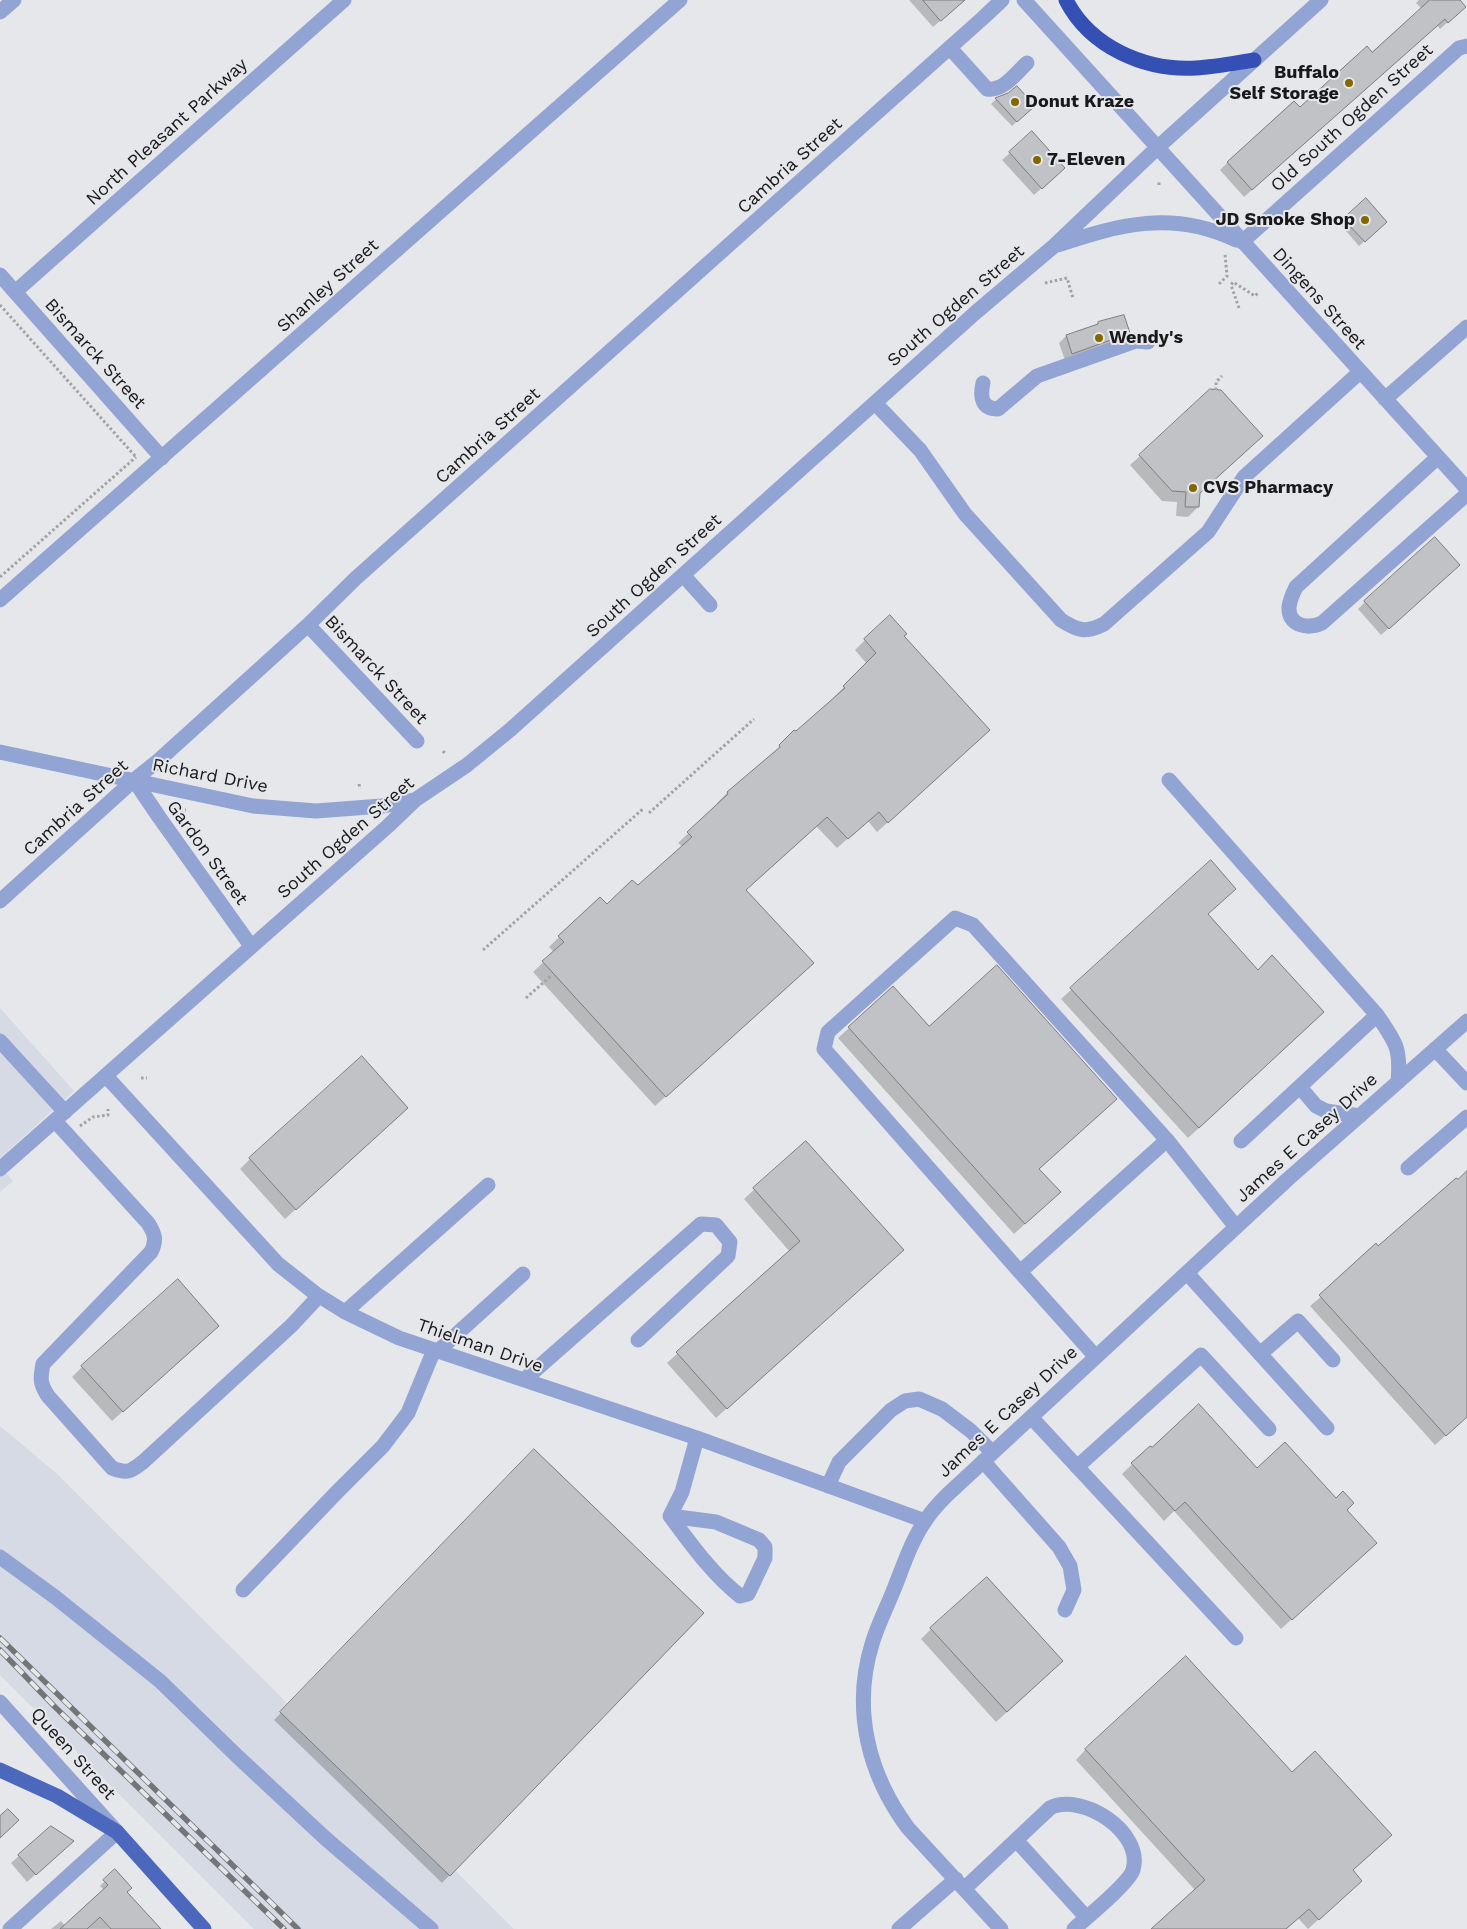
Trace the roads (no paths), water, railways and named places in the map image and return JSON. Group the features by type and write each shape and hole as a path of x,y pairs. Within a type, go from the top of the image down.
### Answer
{"highway":[{"path":"1066,0 1083,25 1100,40 1119,53 1144,62 1170,68 1196,68 1254,60"}],"main road":[{"path":"0,1770 57,1796 117,1832 204,1929"}],"street":[{"path":"0,12 14,0"},
{"name":"North Pleasant Parkway","path":"15,292 344,0"},
{"name":"Shanley Street","path":"0,600 680,0"},
{"name":"Cambria Street","path":"0,901 308,625 356,578 1002,0"},
{"name":"Dingens Street","path":"1024,0 1467,489"},
{"name":"South Ogden Street","path":"1,1168 415,800 467,765 510,730 975,314 1054,246 1157,148 1321,0"},
{"name":"Old South Ogden Street","path":"1242,242 1459,48 1467,46"},
{"path":"950,48 987,89 994,90 1002,87 1027,63"},
{"path":"1054,246 1101,230 1143,223 1195,225 1214,229 1242,242"},
{"name":"Bismarck Street","path":"0,275 162,458"},
{"path":"1385,399 1467,327"},
{"path":"983,383 981,394 984,403 992,409 998,409 1037,376 1136,341 1148,342"},
{"path":"875,403 920,450 965,514 1061,620 1072,627 1083,630 1093,629 1104,624 1208,532 1244,476 1360,372"},
{"path":"1438,457 1296,587 1289,606 1290,614 1295,623 1303,626 1314,626 1322,623 1467,494"},
{"path":"683,575 710,605"},
{"name":"Bismarck Street","path":"308,625 417,741"},
{"name":"Richard Drive","path":"0,752 253,806 316,811 382,806 415,800"},
{"name":"Gardon Street","path":"134,780 251,946"},
{"path":"1169,780 1377,1015 1396,1043 1400,1064 1398,1082"},
{"path":"1096,1357 824,1049 828,1032 955,918 973,924 1167,1140 1236,1228"},
{"path":"1241,1141 1377,1015"},
{"name":"James E Casey Drive","path":"994,1927 960,1884 908,1828 895,1810 881,1785 867,1736 862,1703 865,1673 872,1643 912,1543 924,1521 947,1495 1186,1273 1467,1021"},
{"path":"0,1041 155,1234 156,1243 151,1252 43,1364 42,1386 48,1396 112,1468 124,1472 133,1470 144,1462 292,1324 319,1296"},
{"path":"1436,1049 1467,1083"},
{"name":"Thielman Drive","path":"106,1076 278,1264 319,1296 344,1312 399,1338 697,1438 924,1521"},
{"path":"1300,1087 1316,1106 1326,1111 1360,1116"},
{"path":"1408,1168 1467,1117"},
{"path":"1020,1272 1167,1140"},
{"path":"344,1312 488,1185"},
{"path":"524,1380 701,1224 716,1225 730,1242 728,1256 638,1340"},
{"path":"1186,1273 1327,1428"},
{"path":"243,1590 383,1446 408,1414 436,1351 523,1274"},
{"path":"1260,1354 1298,1321 1333,1360"},
{"path":"1078,1467 1202,1355 1269,1429"},
{"path":"828,1486 839,1462 891,1410 905,1401 919,1399 942,1409 971,1431 988,1457 1059,1547 1070,1566 1074,1590 1065,1610"},
{"path":"1031,1417 1236,1638"},
{"path":"670,1516 682,1492 697,1438"},
{"path":"670,1516 716,1522 759,1540 765,1547 765,1558 748,1594 740,1596 727,1586 701,1557 670,1516"},
{"path":"0,1557 55,1597 160,1681 318,1832 431,1929"},
{"name":"Queen Street","path":"0,1702 117,1832"},
{"path":"899,1929 1016,1840 1050,1808 1056,1805 1068,1804 1092,1810 1117,1825 1126,1836 1134,1863 1130,1877 1074,1929"},
{"path":"10,1929 117,1832"},
{"path":"1016,1840 1086,1918"}],"railway":[{"path":"0,1638 298,1929"},
{"path":"0,1650 55,1707 284,1929"}],"place":[{"name":"Buffalo Self Storage","path":"1349,83"},
{"name":"Donut Kraze","path":"1015,102"},
{"name":"7-Eleven","path":"1037,160"},
{"name":"JD Smoke Shop","path":"1365,220"},
{"name":"Wendy's","path":"1099,338"},
{"name":"CVS Pharmacy","path":"1193,488"}]}
